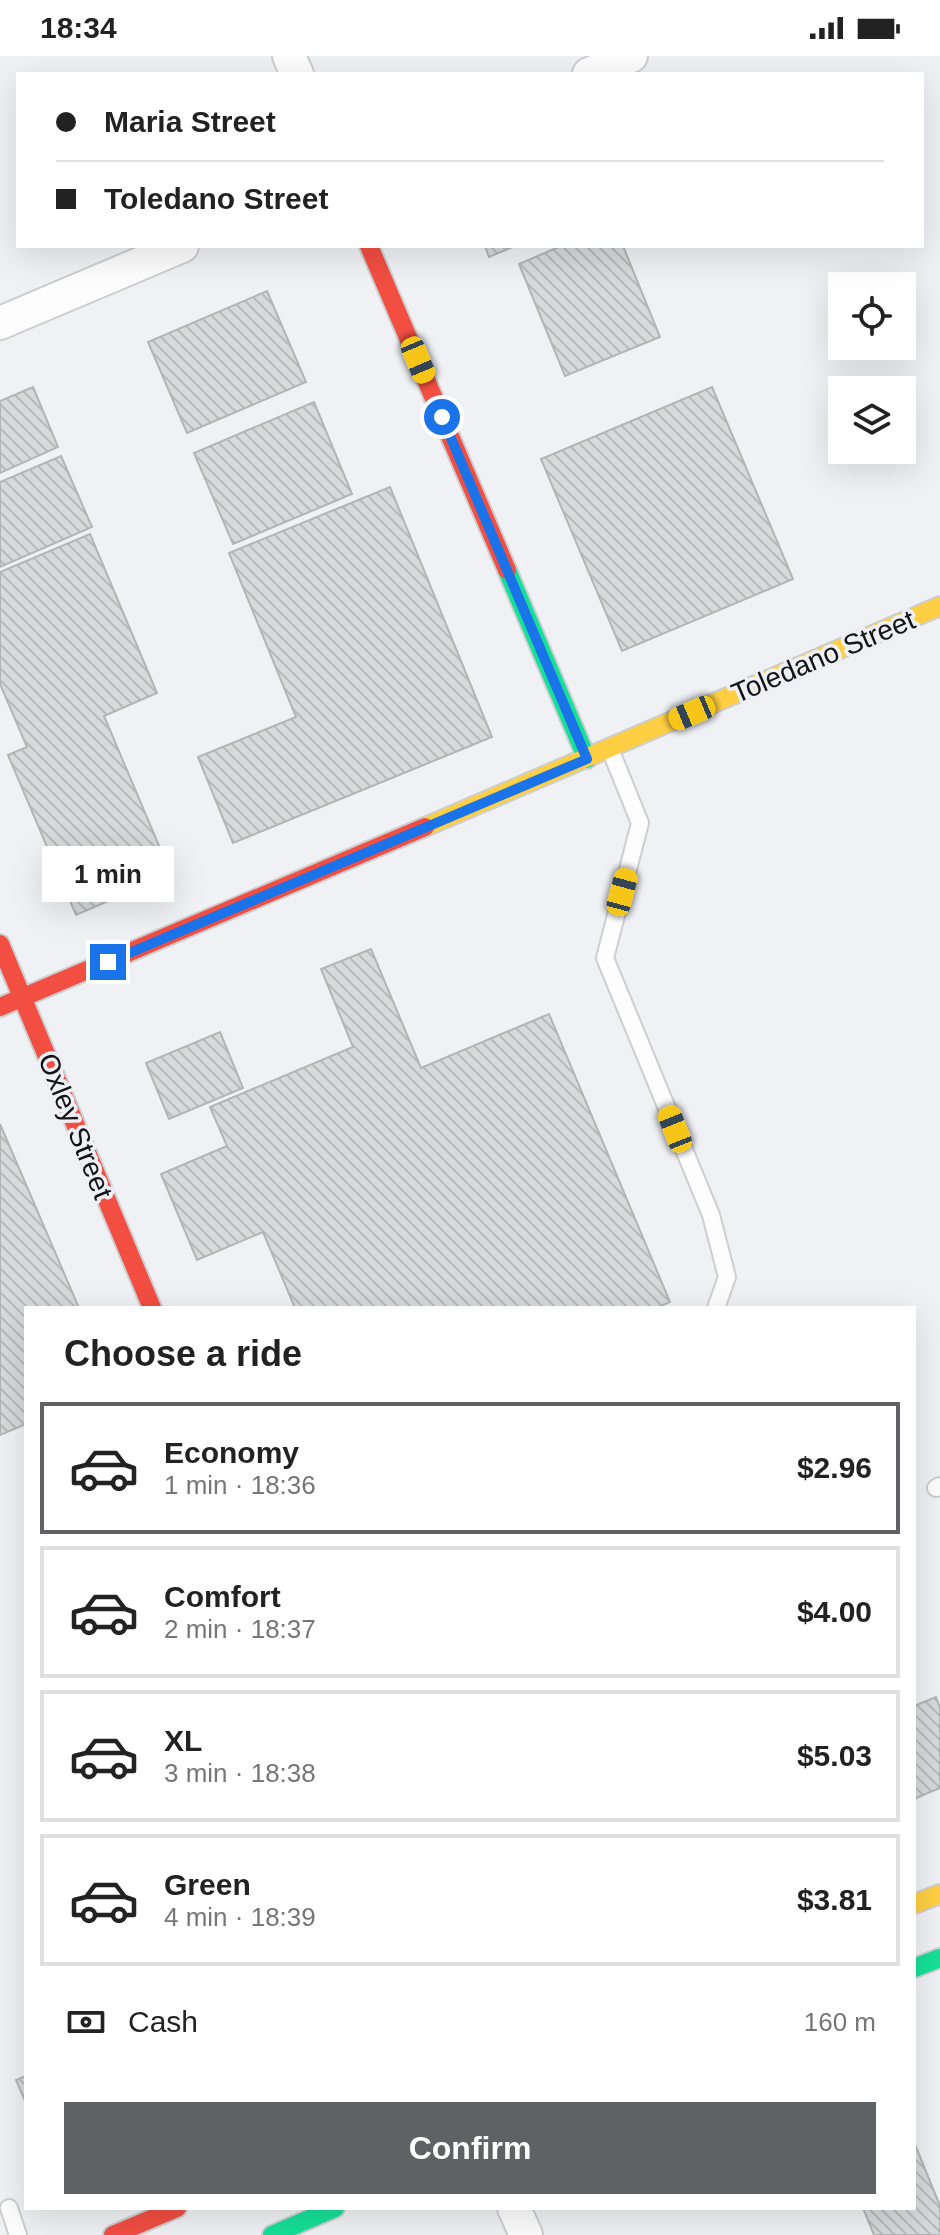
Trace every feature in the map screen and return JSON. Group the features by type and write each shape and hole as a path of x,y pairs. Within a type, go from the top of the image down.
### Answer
{"main road":[{"path":"370,248 587,759"},
{"name":"Toledano Street","path":"0,1007 940,606"},
{"name":"Oxley Street","path":"0,944 151,1306"},
{"path":"916,1903 940,1894"},
{"path":"916,1967 940,1958"},
{"path":"113,2235 172,2210"},
{"path":"272,2235 330,2210"}],"street":[{"path":"594,72 631,56"},
{"path":"0,323 177,248"},
{"path":"515,2210 526,2235"}],"lane":[{"path":"610,749 640,823 605,958 711,1215 727,1277 717,1306"},
{"path":"18,2235 5,2210 24,2203"}],"building":[{"path":"486,248 510,248 489,257"},
{"path":"556,248 624,248 660,337 565,376 519,264"},
{"path":"267,291 306,382 187,433 148,342"},
{"path":"33,387 58,447 0,473 0,401"},
{"path":"712,387 793,579 622,651 541,459"},
{"path":"314,402 352,494 233,544 194,453"},
{"path":"61,456 92,527 0,567 0,482"},
{"path":"390,487 492,737 233,843 198,757 296,717 229,553"},
{"path":"90,534 157,693 104,716 171,874 76,915 8,755 27,747 0,684 0,572"},
{"path":"371,949 421,1068 549,1014 670,1302 661,1306 294,1306 263,1232 197,1260 161,1174 227,1146 210,1107 353,1047 321,969"},
{"path":"220,1032 243,1088 169,1119 146,1063"},
{"path":"0,1124 78,1306 24,1306 24,1425 0,1435"},
{"path":"936,1697 940,1708 940,1788 916,1798 916,1705"},
{"path":"24,2077 24,2098 16,2080"},
{"path":"916,2147 940,2206 940,2235 874,2235 864,2210 916,2210"}],"traffic: fast":[{"path":"507,570 587,759"},
{"path":"916,1967 940,1958"},
{"path":"272,2235 330,2210"}],"traffic: slow":[{"path":"425,827 940,606"},
{"path":"916,1903 940,1894"}],"traffic: jam":[{"path":"370,248 507,570"},
{"path":"0,1007 425,827"},
{"path":"0,944 151,1306"},
{"path":"113,2235 172,2210"}],"route":[{"path":"108,962 587,759 442,417"}]}
